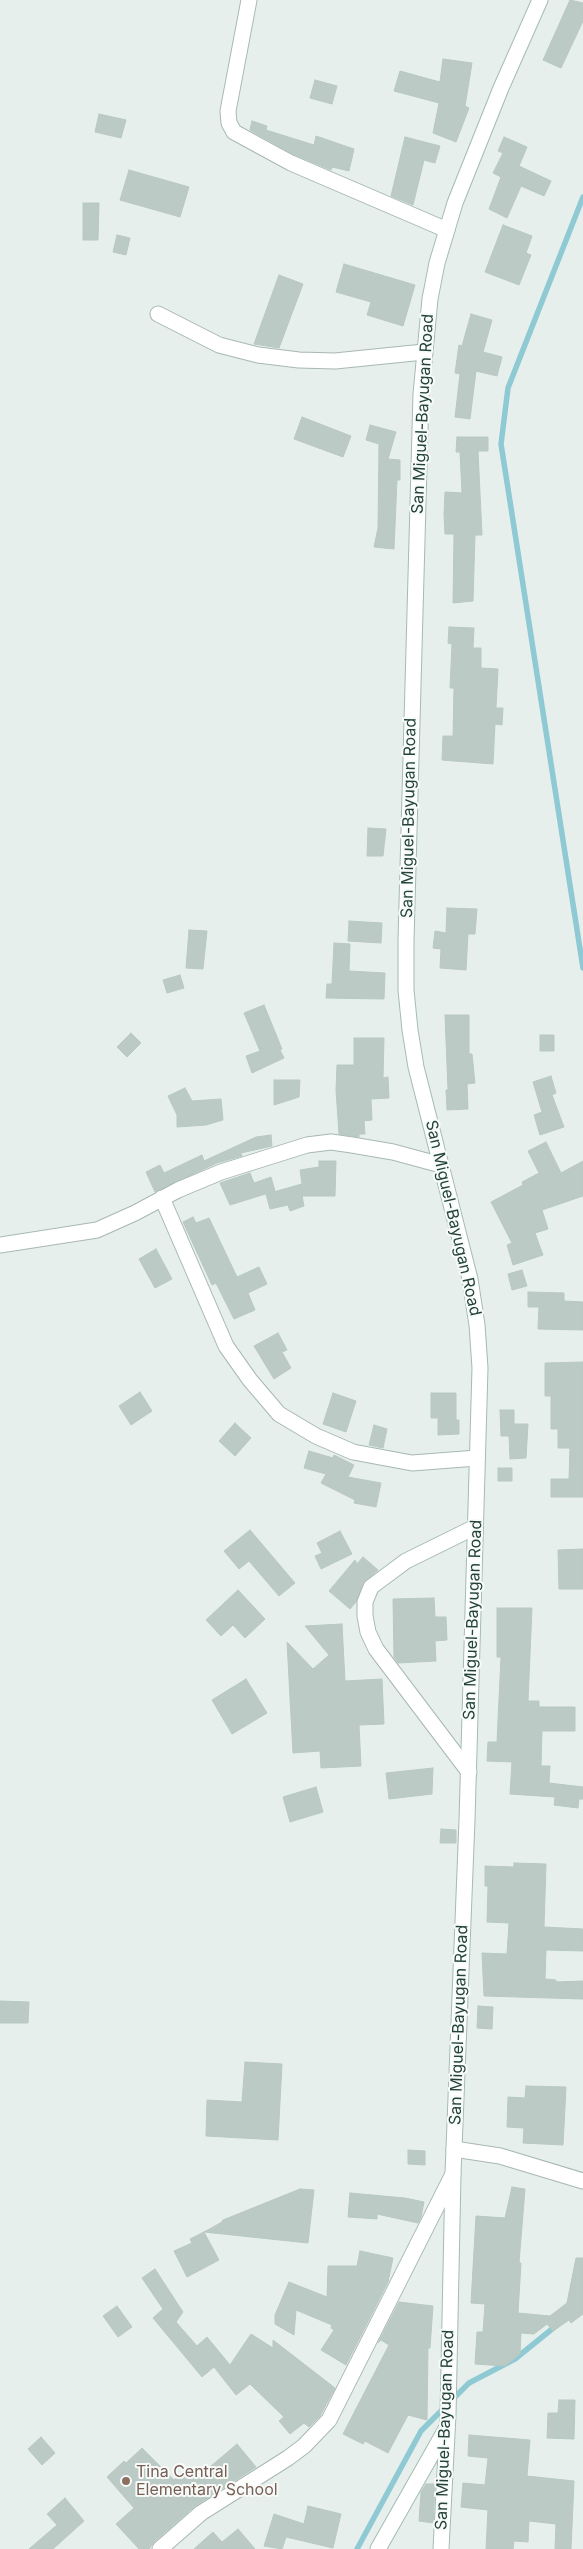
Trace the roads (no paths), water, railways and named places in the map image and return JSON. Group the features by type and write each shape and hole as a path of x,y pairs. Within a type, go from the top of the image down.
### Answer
{"street":[{"path":"249,0 228,111 229,123 234,132 249,142 291,162 447,230"},
{"name":"San Miguel-Bayugan Road","path":"441,2549 447,2421 452,2174 469,1772 480,1368 478,1325 470,1279 411,1039 405,961 414,596 424,352 430,299 447,230 472,159 540,0"},
{"path":"158,314 219,345 258,356 334,361 424,352"},
{"path":"0,1245 97,1230 221,1172 307,1145 332,1142 394,1152 441,1165"},
{"path":"162,1198 226,1346 250,1380 279,1414 316,1436 353,1452 412,1463 477,1458"},
{"path":"469,1772 376,1649 368,1632 364,1616 365,1602 371,1587 406,1561 475,1527"},
{"path":"454,2149 500,2156 583,2181"},
{"path":"160,2549 201,2513 304,2446 329,2420 452,2174"},
{"path":"378,2549 447,2421"}],"waterway":[{"path":"583,197 508,388 501,444 583,968"},
{"path":"451,2401 469,2383 515,2359 557,2325"},
{"path":"357,2549 421,2431 445,2407"}],"place":[{"name":"Tina Central Elementary School","path":"126,2481"}]}
